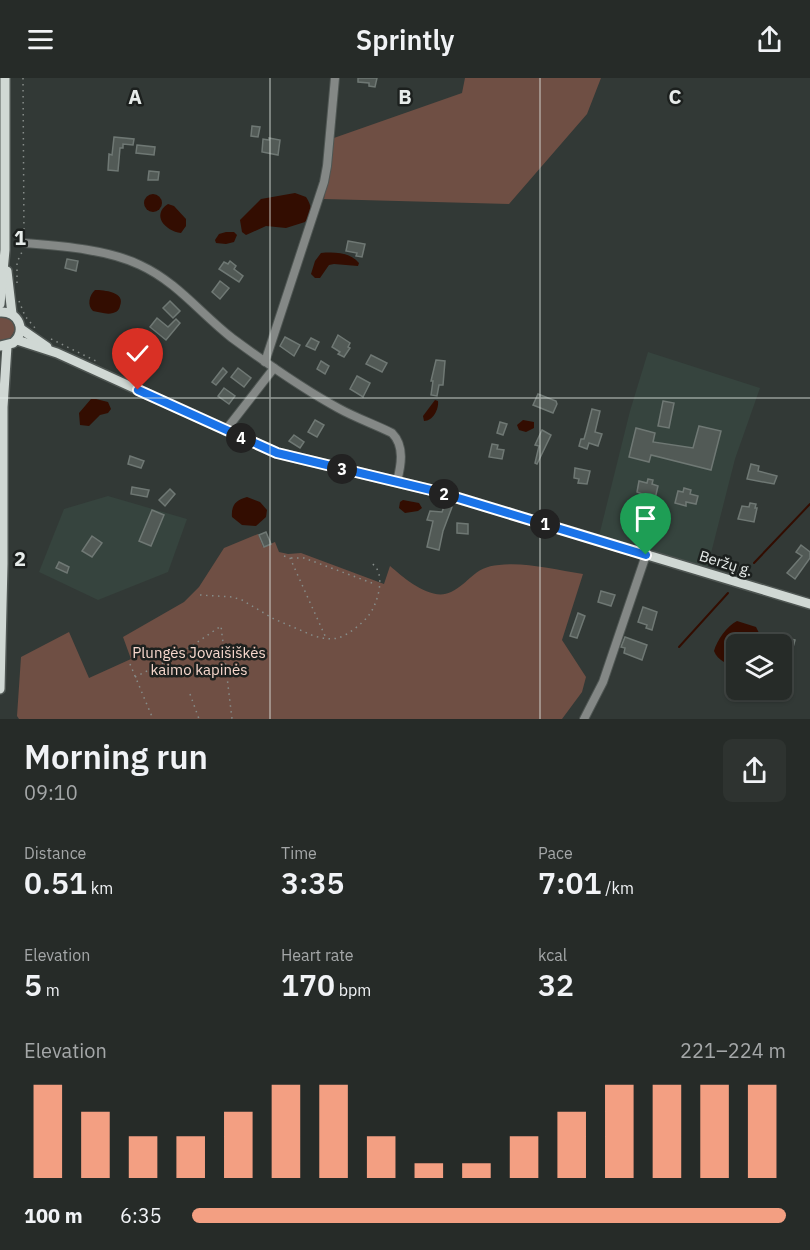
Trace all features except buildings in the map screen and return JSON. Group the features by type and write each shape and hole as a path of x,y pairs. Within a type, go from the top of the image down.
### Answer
{"main road":[{"path":"0,304 5,250 5,78"},
{"path":"5,250 12,314"},
{"path":"0,312 12,314 17,318 21,329 57,353"},
{"path":"17,340 21,329"},
{"path":"0,689 4,346 17,340 57,353"},
{"name":"Beržų g.","path":"57,353 260,447 494,508 810,604"},
{"path":"0,385 3,407"}],"street":[{"path":"265,362 324,182 335,78"},
{"path":"24,243 65,247 120,258 139,264 172,283 208,319 265,362 331,404 392,433 396,437 401,452 396,481"},
{"path":"225,431 274,368"},
{"path":"584,719 603,682 646,555"}],"path":[{"path":"17,284 17,262 23,251 24,243 23,78"},
{"path":"11,301 19,301 25,316 43,334"},
{"path":"50,338 98,362"},
{"path":"284,555 290,558 304,558 372,583"},
{"path":"290,558 326,639"},
{"path":"200,595 242,600 274,619 326,639 339,638 369,615 374,606 380,584 380,574 375,565 371,563"},
{"path":"135,677 177,656 221,626 232,719"},
{"path":"129,664 153,719"},
{"path":"190,694 199,719"}],"shaded area":[{"path":"295,193 306,197 310,203 311,210 305,222 286,228 266,226 246,235 242,232 240,220 261,199"},
{"path":"153,194 159,197 162,203 159,209 153,212 147,209 144,203 147,197"},
{"path":"168,204 174,206 186,219 186,226 181,233 175,232 162,222 161,213"},
{"path":"234,232 237,235 234,242 216,243 215,240 219,234"},
{"path":"321,253 346,255 359,263 358,266 329,265 320,278 315,278 311,274 315,261"},
{"path":"95,290 108,291 117,295 121,301 118,311 108,314 93,311 90,300"},
{"path":"648,352 760,388 735,459 707,569 599,536 630,411"},
{"path":"91,399 108,402 111,409 108,413 100,415 89,426 80,425 79,413"},
{"path":"435,400 438,404 435,414 424,421 423,416"},
{"path":"523,420 534,422 534,428 526,432 519,430 517,425"},
{"path":"108,496 187,519 168,572 98,600 39,572 64,509"},
{"path":"247,497 260,502 267,510 266,517 256,526 242,525 232,517 235,504"},
{"path":"403,500 419,503 422,508 405,513 399,508"},
{"path":"737,621 756,627 760,634 726,634 726,662 714,651 717,642"}],"green space":[{"path":"465,78 601,78 587,114 509,204 324,199 331,139 462,93"},
{"path":"6,315 13,321 15,330 9,340 0,342 0,316"},
{"name":"Plungės Jovaišiškės kaimo kapinės","path":"258,534 263,547 275,542 279,552 301,553 384,584 390,566 418,587 435,594 451,592 477,572 490,566 530,565 583,574 562,640 586,677 582,692 562,719 19,719 17,716 21,657 69,632 89,678 131,659 123,637 184,602 199,587 224,548"}],"waterway":[{"path":"754,563 810,504"},
{"path":"679,647 728,593"}],"route":[{"path":"138,390 277,453 435,491 646,555"}]}
